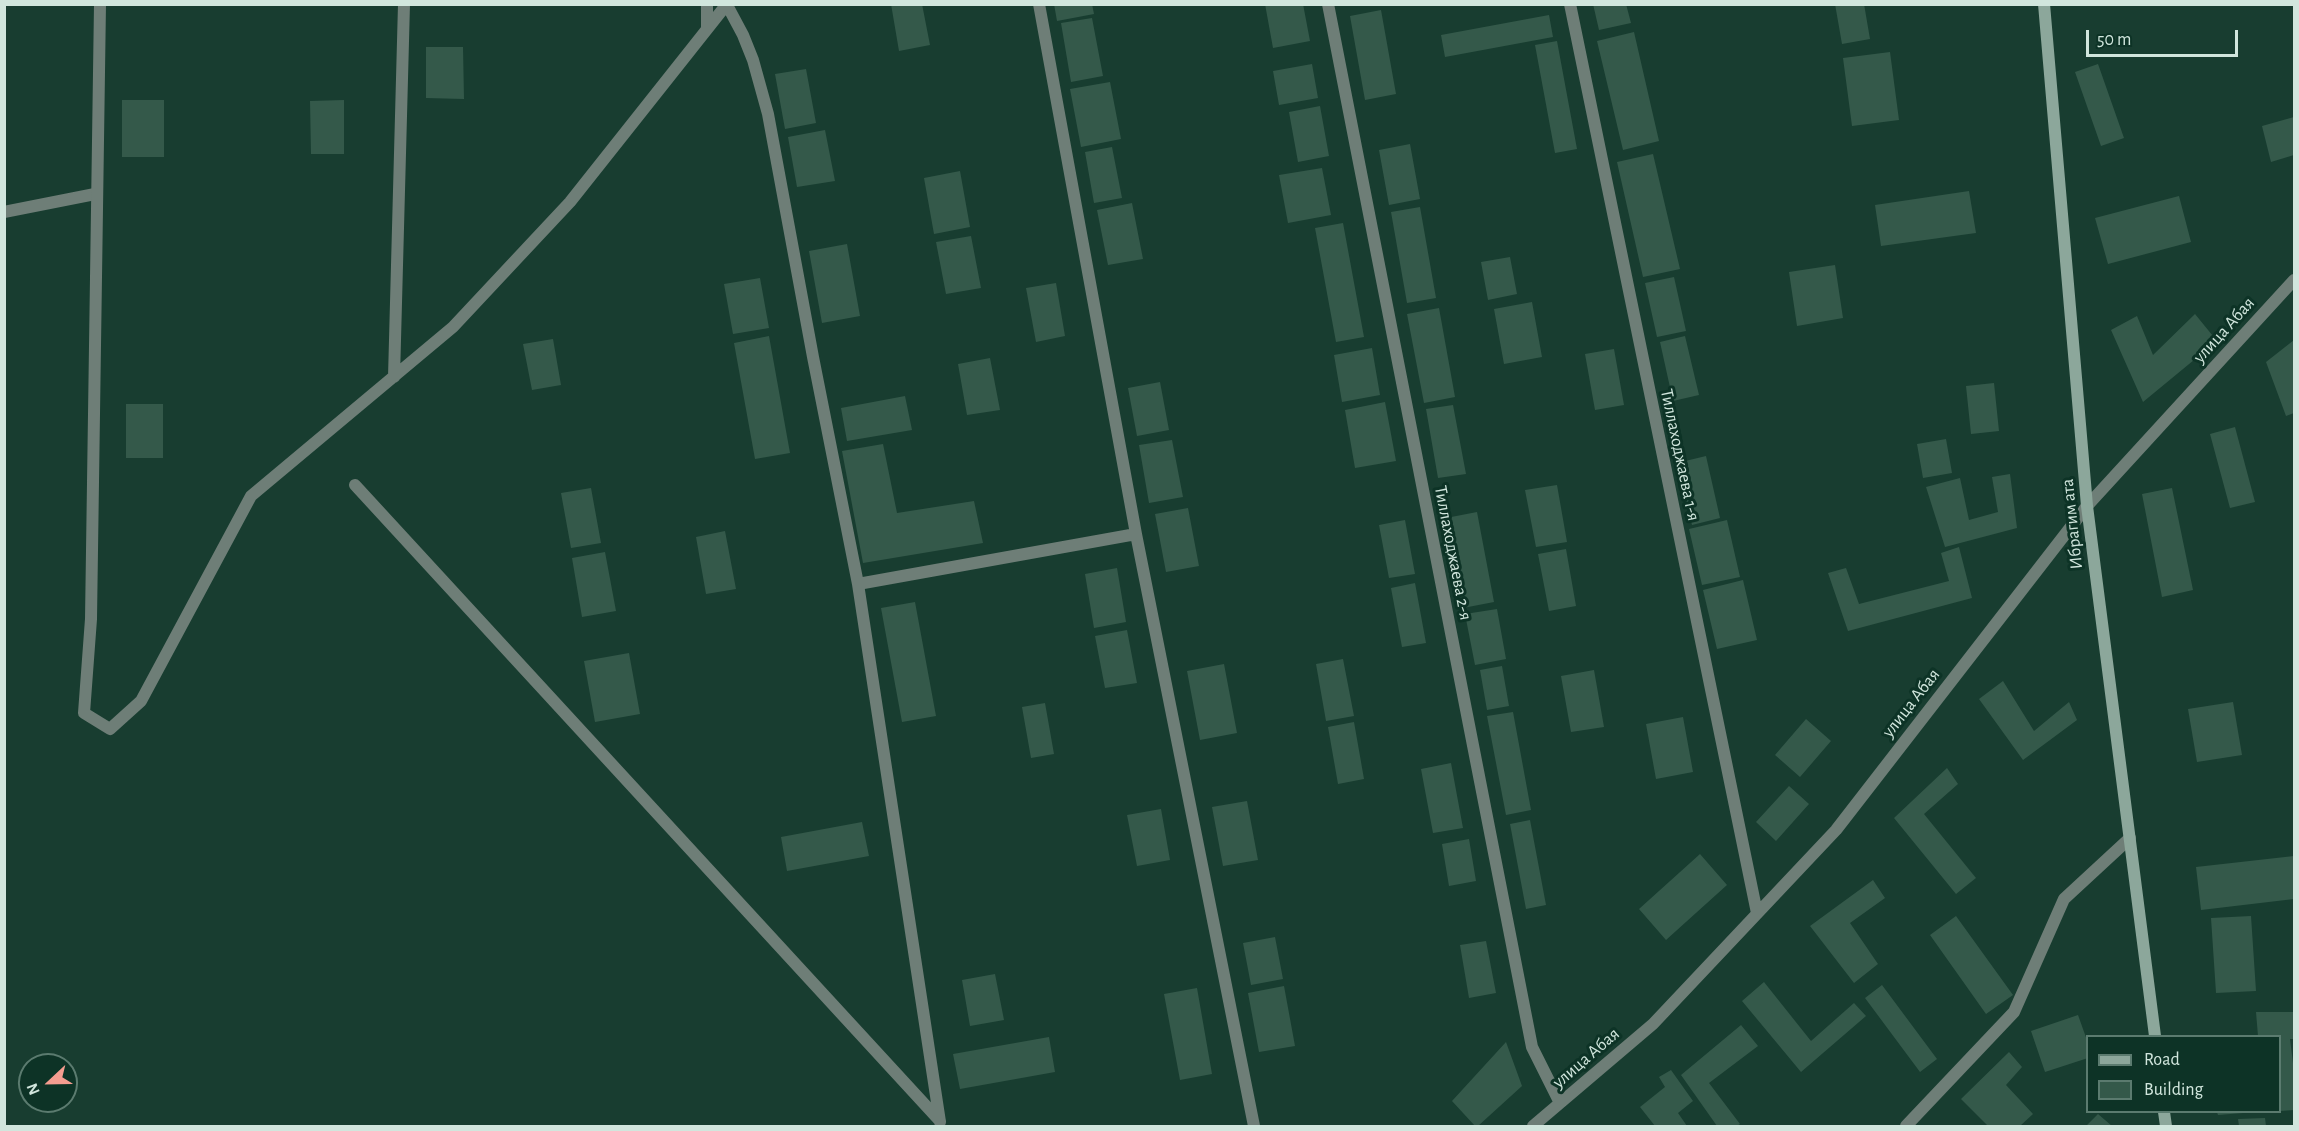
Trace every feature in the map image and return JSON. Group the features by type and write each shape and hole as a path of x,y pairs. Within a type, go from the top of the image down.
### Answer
{"street":[{"path":"100,4 95,194 91,618 84,713 110,729 141,701 251,496 453,327 570,202 727,5 753,60 768,114 858,584 943,1124"},
{"path":"394,377 404,4"},
{"path":"706,29 707,4"},
{"path":"1039,4 1136,534 1254,1126"},
{"name":"Тиллаходжаева 2-я","path":"1328,4 1532,1047 1560,1103"},
{"name":"Тиллаходжаева 1-я","path":"1570,4 1757,913"},
{"name":"Ибрагим ата","path":"2044,4 2087,506 2155,1035"},
{"path":"4,212 95,194"},
{"name":"улица Абая","path":"1533,1126 1653,1024 1836,830 2087,506 2295,279"},
{"path":"355,485 943,1124"},
{"path":"858,584 1136,534"},
{"path":"1906,1126 2014,1012 2064,899 2130,838"}],"building":[{"path":"891,4 922,4 930,45 899,51"},
{"path":"1054,4 1092,4 1094,14 1057,21"},
{"path":"1265,4 1303,4 1310,41 1273,48"},
{"path":"1593,4 1626,4 1631,23 1599,30"},
{"path":"1835,4 1864,4 1870,39 1842,44"},
{"path":"1381,10 1396,94 1365,100 1350,16"},
{"path":"1549,15 1553,37 1445,57 1441,35"},
{"path":"1092,18 1103,76 1071,82 1061,23"},
{"path":"1634,32 1659,141 1623,150 1597,41"},
{"path":"1557,41 1577,149 1555,153 1535,45"},
{"path":"426,47 463,47 464,99 426,98"},
{"path":"1890,52 1899,120 1852,126 1843,58"},
{"path":"1312,64 1318,98 1279,105 1273,71"},
{"path":"2098,64 2124,138 2101,146 2075,72"},
{"path":"806,69 816,123 785,129 775,74"},
{"path":"1110,82 1121,139 1081,147 1070,89"},
{"path":"122,100 164,100 164,157 122,157"},
{"path":"344,100 344,154 311,154 310,101"},
{"path":"1320,106 1329,156 1298,162 1289,112"},
{"path":"2294,117 2294,155 2271,162 2262,126"},
{"path":"825,130 835,181 797,187 788,137"},
{"path":"1410,144 1420,199 1389,205 1379,150"},
{"path":"1112,147 1122,198 1094,203 1085,152"},
{"path":"1653,154 1680,269 1643,277 1617,162"},
{"path":"1322,168 1331,215 1288,223 1279,175"},
{"path":"960,171 970,227 934,234 924,178"},
{"path":"1969,191 1976,233 1881,246 1875,205"},
{"path":"2179,196 2191,242 2108,264 2095,218"},
{"path":"1132,203 1143,259 1108,265 1097,210"},
{"path":"1420,207 1436,298 1407,303 1391,212"},
{"path":"1343,223 1364,337 1336,342 1315,228"},
{"path":"971,236 981,288 946,294 936,242"},
{"path":"847,244 860,316 822,323 809,251"},
{"path":"1510,257 1517,294 1488,300 1481,262"},
{"path":"1835,265 1843,318 1797,326 1789,272"},
{"path":"1674,277 1686,331 1657,337 1645,283"},
{"path":"760,278 769,328 733,334 724,284"},
{"path":"1056,283 1065,336 1036,342 1026,288"},
{"path":"1532,302 1542,357 1504,364 1494,309"},
{"path":"1439,308 1455,397 1424,403 1407,314"},
{"path":"2195,314 2217,341 2143,402 2111,330 2137,316 2153,355"},
{"path":"769,336 790,453 755,459 734,343"},
{"path":"1685,336 1699,395 1673,401 1660,342"},
{"path":"553,339 561,385 532,390 523,344"},
{"path":"2294,340 2294,413 2286,416 2266,362"},
{"path":"1372,348 1380,395 1342,402 1334,355"},
{"path":"1614,349 1624,405 1595,410 1585,354"},
{"path":"990,358 1000,410 967,415 958,364"},
{"path":"1160,382 1169,430 1137,436 1128,388"},
{"path":"1994,383 1999,431 1971,434 1966,386"},
{"path":"905,396 912,430 847,441 841,408"},
{"path":"1385,402 1396,461 1355,468 1345,410"},
{"path":"126,404 163,404 163,458 126,458"},
{"path":"1453,405 1466,474 1438,478 1426,409"},
{"path":"2235,427 2255,502 2230,508 2210,434"},
{"path":"1946,439 1952,473 1923,478 1917,444"},
{"path":"1172,440 1183,497 1149,503 1139,445"},
{"path":"883,444 897,513 974,501 983,543 863,563 842,451"},
{"path":"1706,456 1720,518 1692,525 1677,463"},
{"path":"2010,474 2017,528 1945,547 1926,487 1960,478 1969,520 1998,512 1992,477"},
{"path":"1557,485 1567,542 1536,547 1525,490"},
{"path":"591,488 601,543 571,548 561,493"},
{"path":"2172,488 2193,590 2162,597 2142,494"},
{"path":"1188,508 1199,566 1166,572 1155,514"},
{"path":"1477,512 1494,602 1463,608 1446,518"},
{"path":"1405,520 1415,574 1389,578 1379,525"},
{"path":"1727,520 1740,577 1702,585 1689,529"},
{"path":"725,531 736,589 706,594 696,537"},
{"path":"1959,547 1972,598 1848,631 1828,573 1846,568 1859,604 1949,581 1941,553"},
{"path":"1566,549 1576,606 1549,611 1538,554"},
{"path":"605,552 616,611 582,617 572,558"},
{"path":"1117,568 1126,622 1094,628 1085,574"},
{"path":"1743,580 1757,640 1717,649 1703,590"},
{"path":"1415,583 1426,643 1402,647 1391,588"},
{"path":"915,602 936,716 902,722 881,608"},
{"path":"1497,609 1506,659 1475,665 1465,614"},
{"path":"1127,630 1137,683 1105,688 1095,636"},
{"path":"629,653 640,714 595,722 584,661"},
{"path":"1343,659 1354,716 1326,721 1316,664"},
{"path":"1224,664 1237,733 1200,740 1187,671"},
{"path":"1502,666 1509,706 1487,710 1480,670"},
{"path":"1594,670 1604,727 1571,732 1561,676"},
{"path":"2003,681 2034,731 2069,702 2077,720 2023,760 1979,699"},
{"path":"2233,702 2242,755 2197,762 2188,709"},
{"path":"1045,703 1054,754 1031,758 1022,707"},
{"path":"1513,712 1531,810 1506,815 1487,716"},
{"path":"1683,717 1693,772 1656,779 1646,724"},
{"path":"1806,719 1831,741 1800,777 1775,755"},
{"path":"1354,722 1364,779 1338,784 1328,727"},
{"path":"1451,763 1463,828 1433,833 1421,769"},
{"path":"1947,768 1958,784 1924,814 1976,878 1956,894 1894,818"},
{"path":"1789,786 1809,804 1776,841 1756,822"},
{"path":"1247,801 1258,860 1223,866 1212,807"},
{"path":"1161,809 1170,860 1137,866 1127,815"},
{"path":"1530,820 1546,905 1526,909 1510,824"},
{"path":"862,822 869,856 787,871 781,837"},
{"path":"1469,839 1476,881 1449,886 1442,844"},
{"path":"1700,854 1727,885 1666,940 1639,909"},
{"path":"2294,856 2294,899 2201,910 2196,867"},
{"path":"1873,880 1885,898 1850,923 1878,964 1854,983 1810,926"},
{"path":"1956,916 2013,995 1986,1014 1930,935"},
{"path":"2251,916 2256,991 2216,993 2211,918"},
{"path":"1275,937 1283,979 1251,985 1243,943"},
{"path":"1486,941 1496,993 1469,998 1460,945"},
{"path":"995,974 1004,1020 970,1026 962,980"},
{"path":"1764,982 1811,1041 1854,1003 1866,1016 1801,1072 1742,1001"},
{"path":"1882,985 1937,1059 1920,1072 1865,998"},
{"path":"1284,986 1295,1046 1259,1052 1248,993"},
{"path":"1197,988 1212,1074 1180,1080 1164,994"},
{"path":"2256,1012 2294,1012 2294,1039 2290,1039 2294,1071 2294,1110 2281,1111 2281,1035 2258,1035"},
{"path":"2078,1015 2086,1037 2086,1059 2045,1072 2031,1031"},
{"path":"1741,1025 1758,1046 1709,1083 1740,1124 1717,1126 1681,1075"},
{"path":"1049,1037 1055,1072 960,1089 953,1054"},
{"path":"1506,1042 1522,1086 1478,1126 1475,1126 1452,1101"},
{"path":"2009,1052 2022,1067 2006,1085 2033,1114 2020,1126 1988,1126 1961,1099"},
{"path":"1671,1070 1693,1101 1678,1113 1687,1126 1655,1126 1640,1107 1665,1087 1659,1077"},
{"path":"2217,1113 2243,1113 2218,1115"},
{"path":"2098,1114 2112,1126 2086,1126"},
{"path":"2265,1118 2266,1126 2239,1126 2238,1119"}]}
